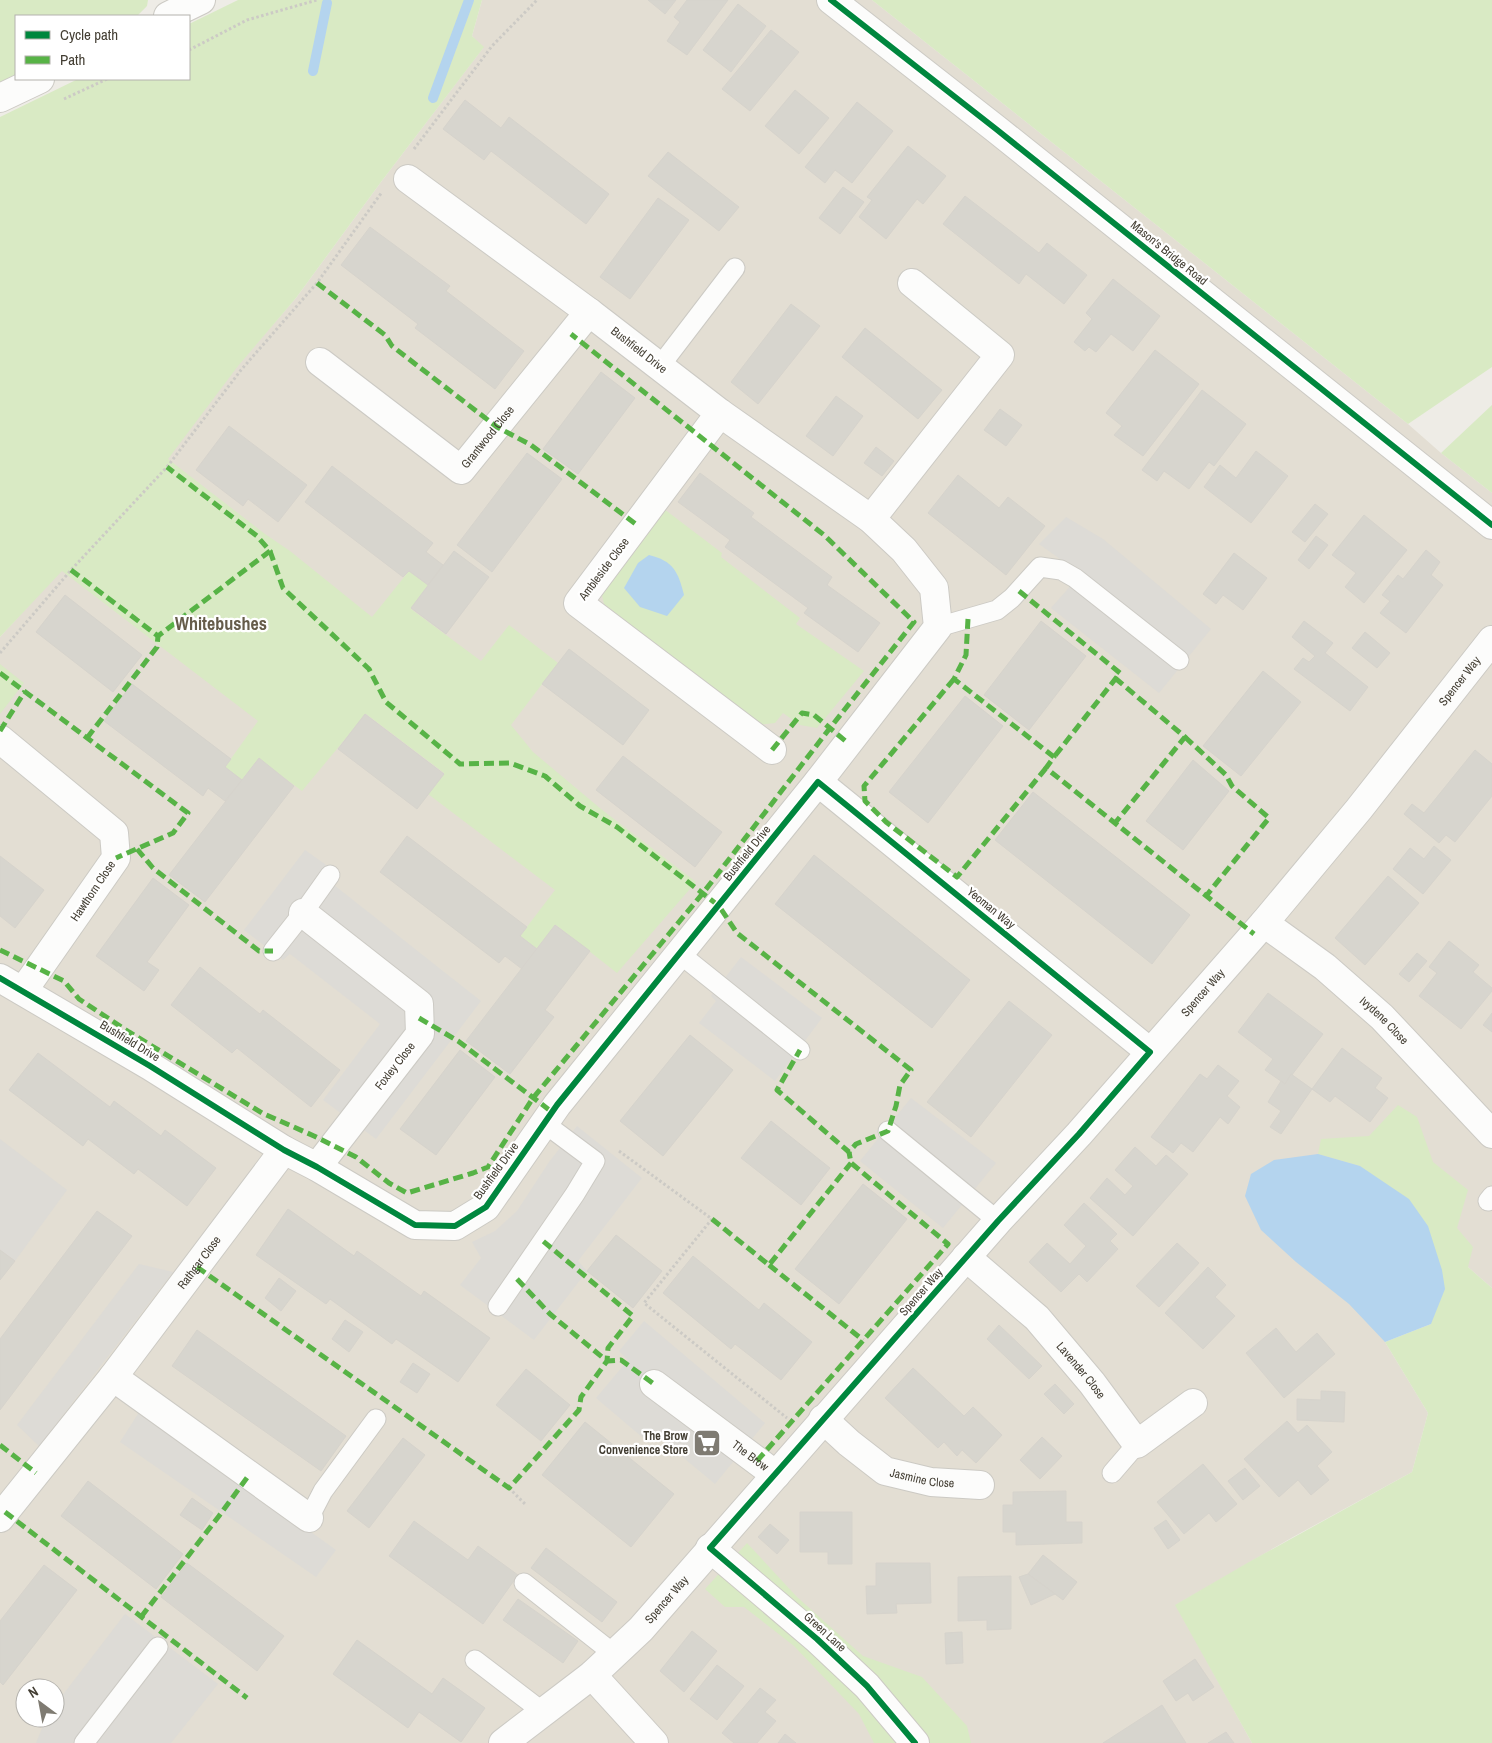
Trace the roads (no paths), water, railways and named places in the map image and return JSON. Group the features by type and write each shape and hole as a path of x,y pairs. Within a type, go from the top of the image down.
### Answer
{"street":[{"path":"170,15 201,0"},
{"name":"Mason's Bridge Road","path":"831,0 1492,525"},
{"path":"0,98 38,80"},
{"name":"Bushfield Drive","path":"0,978 150,1066 284,1150 317,1167 415,1225 455,1226 486,1207 557,1105 818,782 938,628 934,588 904,550 872,518 720,413 589,312 401,174"},
{"path":"872,518 1000,355 912,283"},
{"name":"Grantwood Close","path":"320,362 462,470 589,312"},
{"name":"Ambleside Close","path":"720,413 578,603 772,750"},
{"name":"Spencer Way","path":"502,1743 592,1675 641,1629 966,1257 1079,1134 1264,923 1359,808 1492,640"},
{"name":"Hawthorn Close","path":"0,739 114,833 116,850 116,858 23,992"},
{"name":"Yeoman Way","path":"818,782 1150,1052"},
{"name":"Foxley Close","path":"303,913 419,1004 420,1034 317,1167"},
{"name":"Ivydene Close","path":"1264,923 1324,967 1382,1017 1492,1134"},
{"name":"Rathgar Close","path":"0,1518 113,1377 284,1150"},
{"name":"Lavender Close","path":"966,1257 1037,1318 1092,1383 1137,1444"},
{"path":"113,1377 309,1518"},
{"name":"The Brow","path":"654,1384 776,1475"},
{"path":"1137,1444 1193,1403"},
{"name":"Jasmine Close","path":"816,1428 849,1443 885,1471 931,1482 980,1486"},
{"name":"Green Lane","path":"710,1548 817,1639 867,1686 915,1743"},
{"path":"592,1675 654,1743"}],"lane":[{"path":"660,366 735,268"},
{"path":"938,628 997,610 1012,598 1040,567 1061,570 1075,578 1179,660"},
{"path":"273,951 303,913 330,874"},
{"path":"680,954 800,1050"},
{"path":"498,1306 575,1194 595,1161 544,1123"},
{"path":"888,1131 998,1221"},
{"path":"309,1518 323,1491 376,1419"},
{"path":"1112,1473 1137,1444"},
{"path":"524,1583 614,1654"},
{"path":"84,1743 158,1647"},
{"path":"475,1660 543,1712"}],"water":[{"path":"649,555 664,560 669,564 677,573 682,587 684,595 667,616 640,607 624,588 638,563"},
{"path":"1318,1154 1360,1166 1409,1199 1428,1226 1442,1270 1445,1289 1431,1324 1385,1342 1349,1304 1296,1262 1261,1230 1245,1196 1251,1174 1274,1160"}],"waterway":[{"path":"433,98 469,0"},
{"path":"313,71 327,3"}],"place":[{"name":"The Brow Convenience Store","path":"707,1443"}],"district":[{"name":"Whitebushes","path":"221,624"}]}
